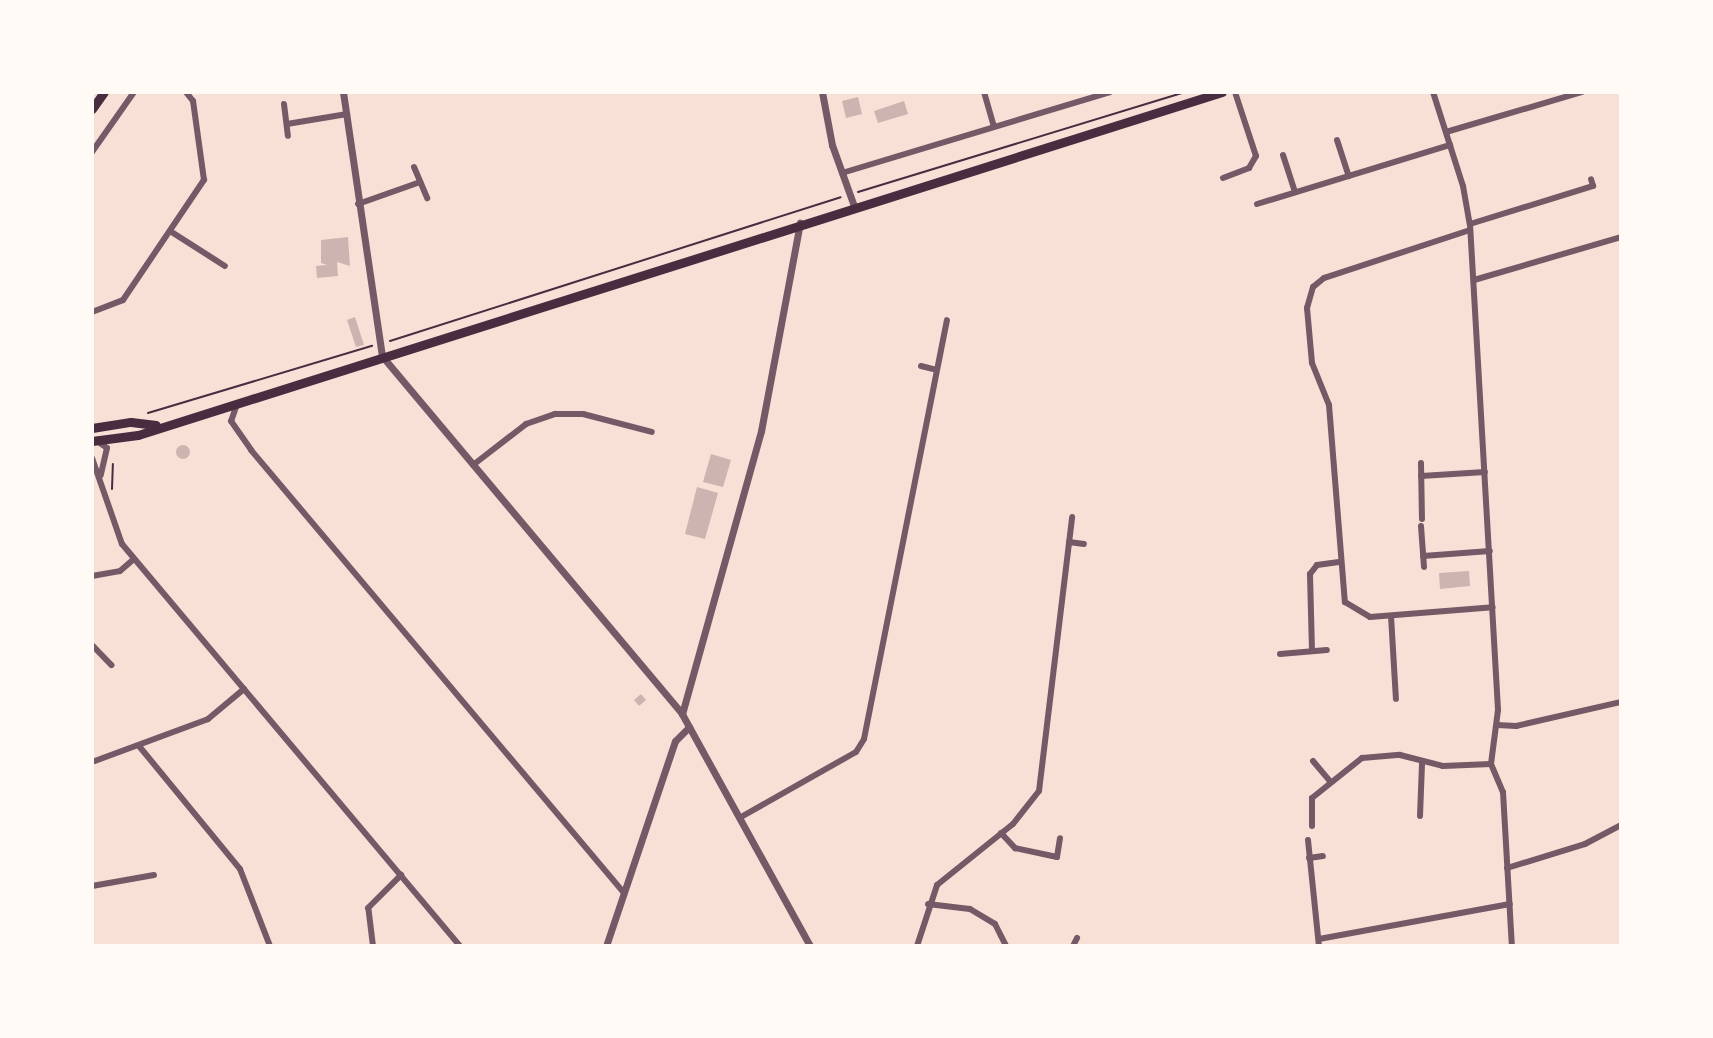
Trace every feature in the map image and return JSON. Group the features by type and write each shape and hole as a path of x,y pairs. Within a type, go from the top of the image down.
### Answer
{"main road":[{"path":"92,109 104,92"},
{"path":"94,443 126,438 156,425 1222,92"},
{"path":"93,428 131,422 156,425"}],"street":[{"path":"92,152 134,92"},
{"path":"92,312 120,303 205,176 193,101 186,92"},
{"path":"343,92 382,356 682,714 810,946"},
{"path":"822,92 842,173 854,206"},
{"path":"984,92 994,126"},
{"path":"842,173 1110,92"},
{"path":"1223,178 1249,168 1257,147 1235,92"},
{"path":"1433,92 1470,227 1493,607 1497,725 1491,764 1503,792 1512,946"},
{"path":"1446,132 1582,92"},
{"path":"284,104 288,136"},
{"path":"287,124 347,114"},
{"path":"1337,140 1349,176"},
{"path":"1257,204 1450,145"},
{"path":"1283,155 1295,192"},
{"path":"414,167 427,198"},
{"path":"1493,607 1364,616 1348,606 1339,562 1329,405 1311,358 1310,292 1329,276 1593,186 1591,179"},
{"path":"358,204 420,182"},
{"path":"682,714 761,431 800,223"},
{"path":"170,231 225,266"},
{"path":"1474,280 1621,237"},
{"path":"741,817 856,752 864,739 947,320"},
{"path":"921,366 937,370"},
{"path":"238,401 231,421 251,450 624,893"},
{"path":"473,465 526,424 555,414 583,414 652,432"},
{"path":"93,428 94,443 107,448 101,475"},
{"path":"92,458 101,475 116,535 134,559 460,946"},
{"path":"1421,463 1424,567"},
{"path":"1421,476 1485,472"},
{"path":"917,946 928,904 950,869 1026,811 1041,781 1072,517"},
{"path":"1069,542 1084,544"},
{"path":"1423,556 1490,551"},
{"path":"92,576 120,571 134,559"},
{"path":"1312,651 1310,574 1317,565 1339,562"},
{"path":"1391,616 1396,699"},
{"path":"93,649 111,665"},
{"path":"1280,654 1327,650"},
{"path":"92,762 208,719 244,689"},
{"path":"1497,725 1516,726 1621,702"},
{"path":"606,946 675,741 689,727"},
{"path":"139,746 240,869 270,946"},
{"path":"1312,826 1312,798 1330,781 1367,757 1400,755 1422,763 1491,764"},
{"path":"1313,761 1330,781"},
{"path":"1420,816 1422,763"},
{"path":"1507,868 1591,842 1621,825"},
{"path":"1001,833 1015,848 1057,857 1060,838"},
{"path":"1308,840 1319,942 1510,904"},
{"path":"1309,858 1323,856"},
{"path":"92,886 154,875"},
{"path":"373,946 368,908 401,875"},
{"path":"928,904 970,909 995,924 1006,946"},
{"path":"1073,946 1077,938"}],"path":[{"path":"865,190 1186,92"},
{"path":"387,341 832,200"},
{"path":"143,414 362,349"},
{"path":"112,455 114,487"}],"building":[{"path":"858,97 862,114 846,118 842,101"},
{"path":"904,101 908,114 878,123 874,111"},
{"path":"348,237 350,266 337,262 338,276 317,278 316,266 327,265 321,263 321,240"},
{"path":"355,317 364,345 356,347 347,320"},
{"path":"183,445 190,452 183,459 176,452"},
{"path":"711,454 731,460 723,487 703,482"},
{"path":"697,487 718,493 705,539 685,534"},
{"path":"1469,571 1470,586 1440,589 1439,573"},
{"path":"641,694 646,700 639,706 634,700"}]}
